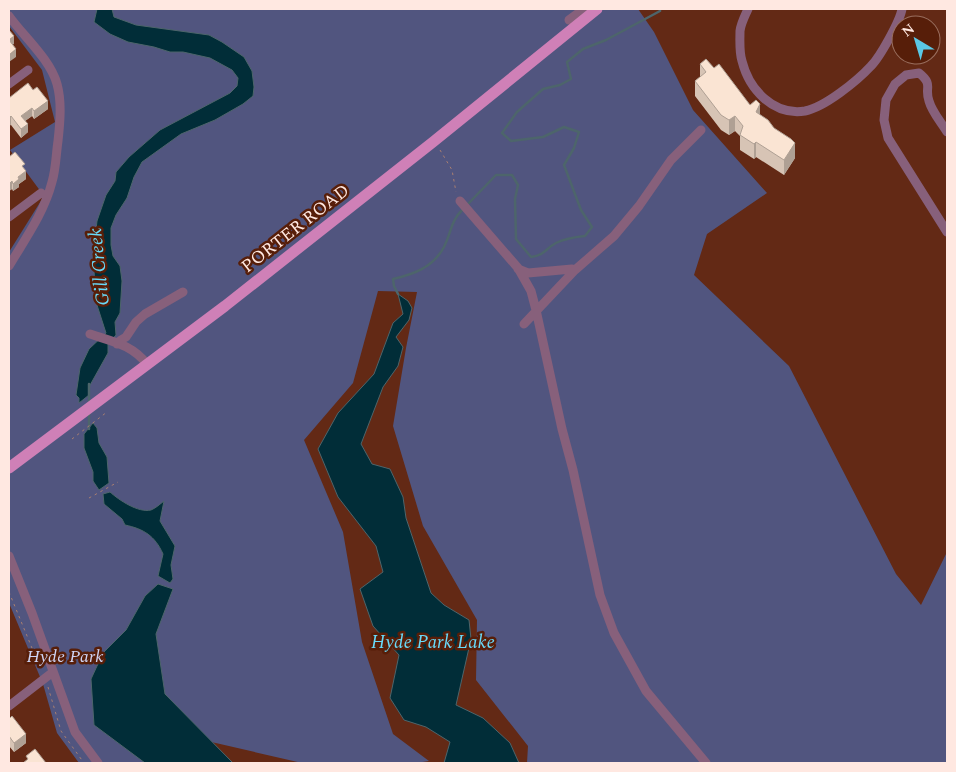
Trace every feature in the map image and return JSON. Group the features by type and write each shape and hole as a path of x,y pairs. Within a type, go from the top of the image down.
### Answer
{"main road":[{"name":"PORTER ROAD","path":"9,468 225,306 433,142 597,9"}],"street":[{"path":"569,20 584,9"},
{"path":"748,9 740,29 741,58 747,78 760,95 774,106 805,111 836,94 872,65 883,48 902,9"},
{"path":"9,16 47,64 57,84 60,123 53,180 49,194 38,219 9,266"},
{"path":"9,84 28,70"},
{"path":"947,132 928,100 929,83 926,78 919,73 906,75 895,84 886,100 884,120 888,138 947,232"},
{"path":"524,324 575,270 614,236 639,206 671,160 701,130"},
{"path":"9,217 41,193"},
{"path":"460,201 518,268 531,291 600,595 614,632 646,691 706,763"},
{"path":"518,268 528,273 575,270"},
{"path":"117,344 126,337 136,322 145,314 183,292"},
{"path":"90,334 128,346 140,354 147,364"},
{"path":"9,556 32,613 75,732 94,762"},
{"path":"9,706 53,672"}],"path":[{"path":"433,142 452,170 456,192 460,201"},
{"path":"72,439 108,412"},
{"path":"89,498 118,482"},
{"path":"9,592 45,678 61,731 84,763"}],"green space":[{"name":"Hyde Park","path":"9,9 638,9 654,32 693,110 767,193 707,234 694,275 789,366 896,574 921,605 947,552 947,763 527,763 528,746 476,680 477,620 423,526 393,426 417,292 378,291 353,383 304,440 343,532 362,642 393,734 429,761 416,763 302,763 181,735 146,763 79,763 57,733 43,684 9,603 9,252 44,196 10,150 55,122 42,70 9,26"}],"water":[{"path":"97,9 112,9 114,17 136,25 209,35 244,57 252,71 254,87 253,96 243,104 215,120 181,134 142,162 134,177 127,198 116,215 111,228 113,256 120,266 122,281 120,313 115,322 116,335 108,344 108,353 89,387 89,395 79,403 79,398 76,395 80,368 89,349 106,333 96,302 93,255 97,221 106,195 115,181 116,172 129,157 160,130 230,93 237,86 238,78 232,70 210,58 183,52 170,52 128,42 110,34 94,22"},
{"name":"Hyde Park Lake","path":"398,294 408,301 412,308 409,320 396,337 403,347 398,366 383,387 361,444 372,464 390,469 403,497 406,518 431,593 444,605 469,620 471,639 456,705 483,718 510,743 519,763 444,763 450,742 426,727 404,720 390,698 399,655 373,626 360,589 383,572 376,546 338,497 318,449 338,413 374,374 393,323 403,314"},
{"path":"93,423 97,428 99,443 107,457 109,483 99,490 93,481 93,472 84,448 84,434"},
{"path":"110,492 140,510 151,510 164,501 160,521 175,546 171,565 173,579 170,583 158,576 163,554 156,542 143,531 125,525 122,519 104,504 103,494"},
{"path":"158,584 173,589 156,634 165,694 233,763 145,763 94,725 91,679 103,653 126,630 145,596"}],"building":[{"path":"9,30 14,36 9,40"},
{"path":"9,40 16,49 9,55"},
{"path":"706,59 714,68 719,64 750,105 756,100 760,104 756,112 795,143 784,160 756,142 754,144 740,135 743,126 735,116 729,120 721,115 695,81 706,72 700,64"},
{"path":"28,83 33,90 37,87 48,101 34,111 32,108 21,116 28,124 21,129 11,116 9,118 9,98"},
{"path":"15,152 25,164 22,166 26,171 13,184 12,181 9,184 9,157"},
{"path":"12,716 26,734 14,743 9,736 9,719"},
{"path":"35,749 46,763 23,763 28,759 26,756"}],"waterway":[{"path":"467,205 496,175 512,175 518,185 515,199 516,239 531,257 542,253 560,241 585,236 592,227 581,210 564,165 574,148 579,132 564,127 543,137 511,141 502,133 517,112 543,89 560,85 571,79 567,62 583,49 606,40 660,11 660,9"},
{"path":"398,294 393,279 409,275 429,265 440,254 453,223 463,209"},
{"name":"Gill Creek","path":"89,384 89,404"},
{"name":"Gill Creek","path":"89,412 89,429"}]}
